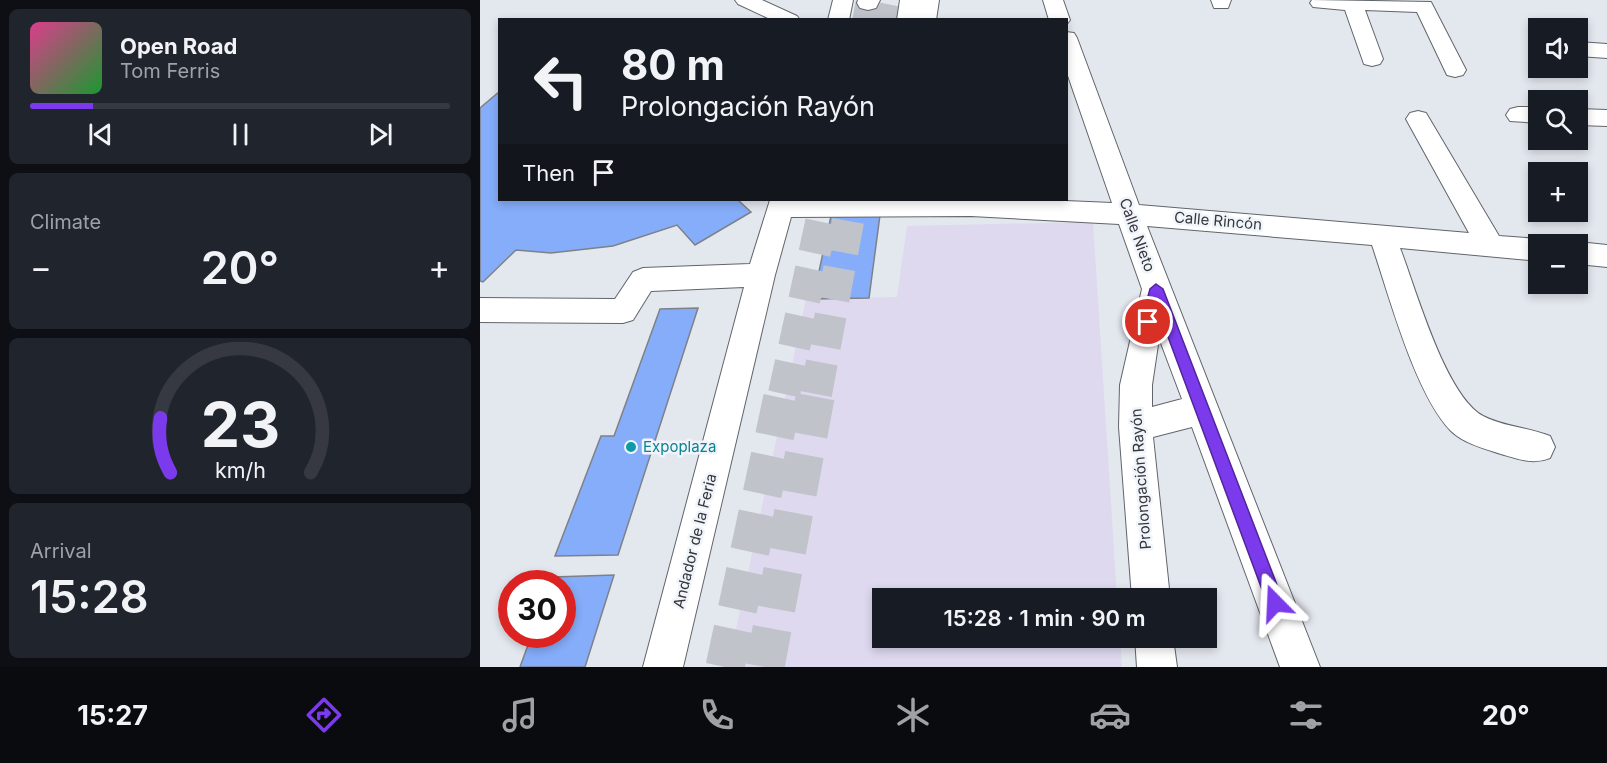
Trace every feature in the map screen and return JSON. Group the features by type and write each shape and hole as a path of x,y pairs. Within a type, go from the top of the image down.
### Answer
{"street":[{"path":"745,0 786,18"},
{"path":"838,18 843,0"},
{"path":"926,18 929,0"},
{"path":"1053,0 1059,18"},
{"path":"1320,3 1377,2 1426,8 1455,70"},
{"path":"1353,4 1372,59"},
{"name":"Calle Nieto","path":"1068,44 1156,289 1300,667"},
{"path":"1588,50 1607,51"},
{"path":"1588,117 1607,118"},
{"path":"1418,119 1490,245"},
{"name":"Calle Rincón","path":"902,202 1129,214 1528,249"},
{"name":"Andador de la Feria","path":"663,667 761,275 782,203 902,202"},
{"path":"1382,236 1438,385 1463,421 1497,438 1538,447"},
{"path":"1588,254 1607,256"},
{"path":"480,310 623,311 643,280 761,275"},
{"name":"Prolongación Rayón","path":"1150,588 1135,427 1136,385 1156,289"},
{"path":"1135,427 1202,409"},
{"path":"1155,648 1157,667"}],"shaded area":[{"path":"1093,222 1116,588 872,588 872,648 1121,648 1122,667 728,667 806,299 897,297 907,226"}],"building":[{"path":"498,93 498,201 739,201 751,212 695,245 677,225 613,246 551,253 516,250 483,282 480,281 480,108"},
{"path":"880,215 869,298 813,299 831,216"},
{"path":"698,308 618,555 555,556 601,436 614,436 660,309"},
{"path":"614,575 585,667 520,667 527,648 576,648 576,576"}],"tunnel":[{"path":"865,18 868,3"},
{"path":"889,18 892,5"},
{"path":"784,394 826,201"},
{"path":"816,394 852,201"},
{"path":"725,667 784,392"},
{"path":"765,667 816,392"}],"place":[{"name":"Expoplaza","path":"631,447"}],"route":[{"path":"1148,322 1156,289 1275,603"}]}
